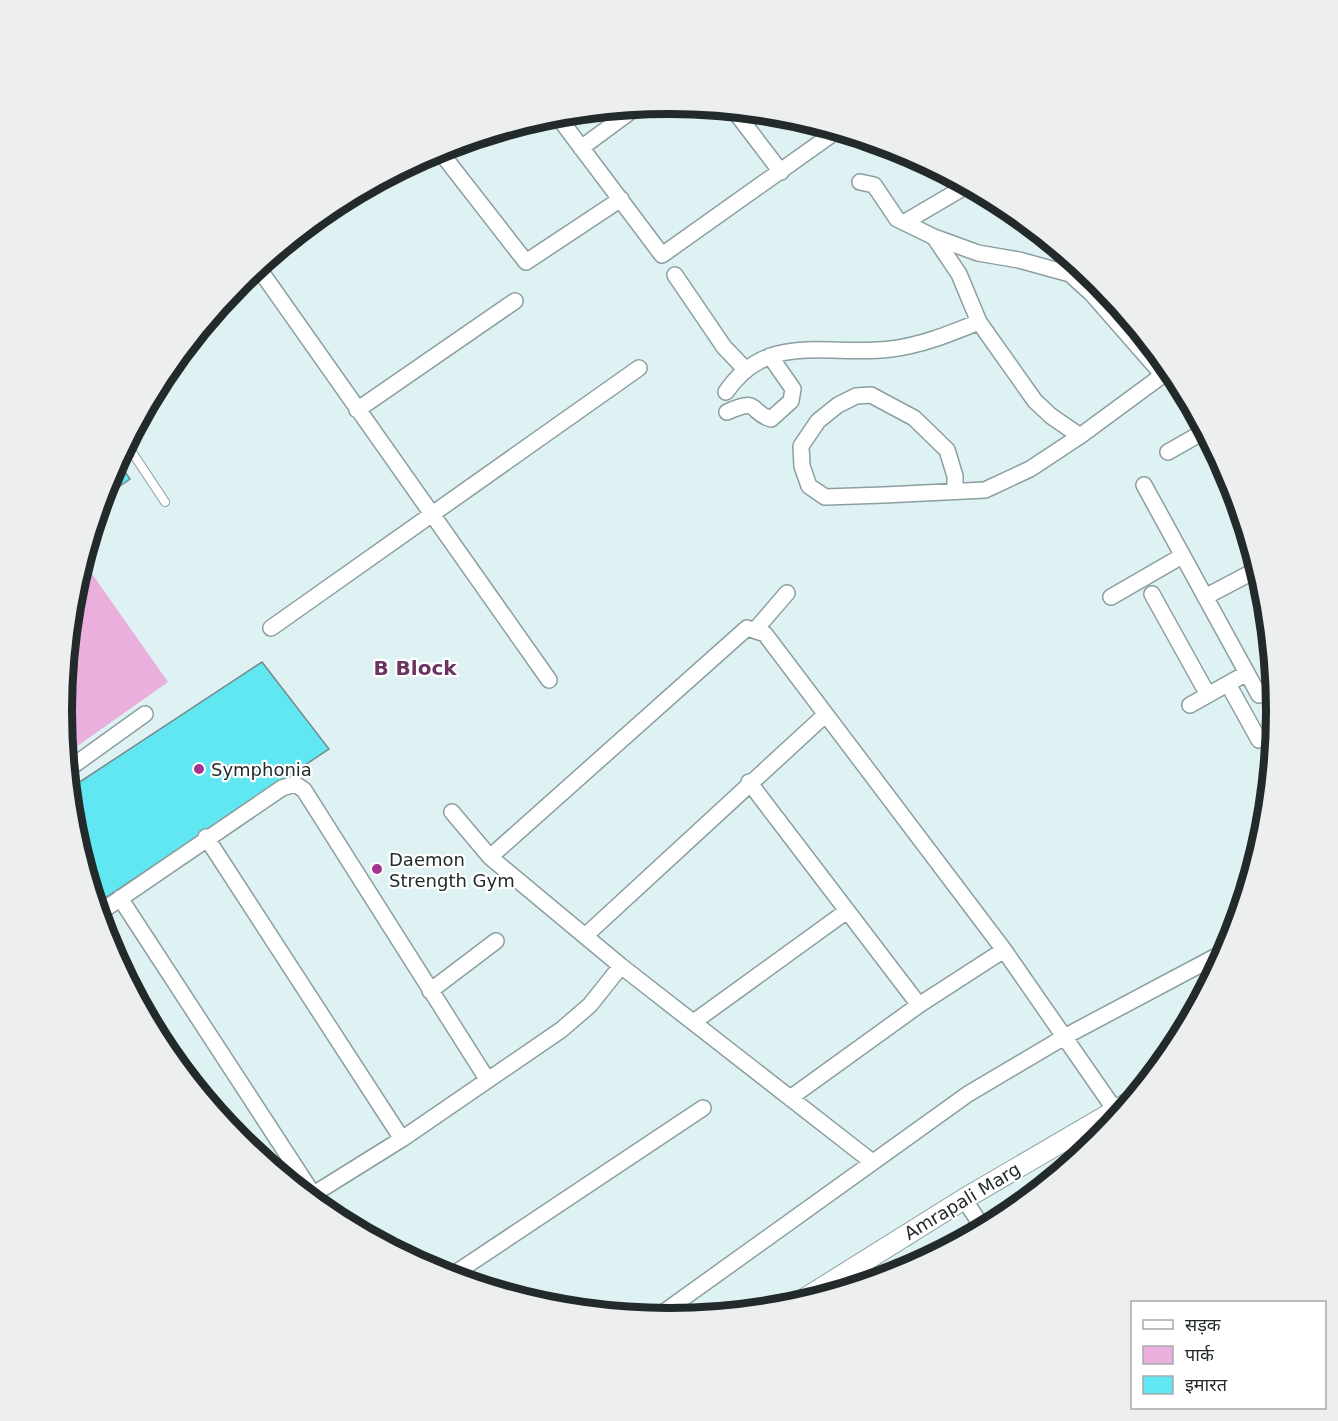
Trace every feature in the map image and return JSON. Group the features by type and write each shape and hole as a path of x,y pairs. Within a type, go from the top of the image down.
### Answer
{"street":[{"path":"581,148 625,116"},
{"path":"741,118 781,172"},
{"path":"563,123 662,255 830,136"},
{"path":"445,158 526,262 621,199"},
{"path":"860,182 874,185 897,219 934,237 978,253 1019,260 1070,274"},
{"path":"905,222 961,190"},
{"path":"934,237 958,274 979,322 1035,400 1051,416 1080,436"},
{"path":"1066,265 1070,274 1145,350"},
{"path":"262,274 549,680"},
{"path":"675,275 724,347 745,369"},
{"path":"357,410 515,301"},
{"path":"726,392 737,375 770,356 809,348 887,350 920,345 979,322"},
{"path":"727,412 743,404 756,407 765,417 771,419 791,401 793,389 770,356"},
{"path":"271,628 639,368"},
{"path":"955,491 955,476 947,450 914,418 871,394 856,396 838,405 818,421 801,446 802,466 809,486 825,497 985,490 1004,483 1080,436 1162,375"},
{"path":"1168,452 1198,435"},
{"path":"1144,485 1259,694 1265,691"},
{"path":"1111,597 1182,556"},
{"path":"1205,597 1250,573"},
{"path":"756,629 787,593"},
{"path":"1152,594 1208,695"},
{"path":"490,857 747,628 756,629 765,634 1004,950 1066,1036 1119,1103"},
{"path":"1190,705 1247,673"},
{"path":"1228,684 1259,740"},
{"path":"75,765 145,714"},
{"path":"585,936 749,782 825,715"},
{"path":"749,782 919,1005"},
{"path":"106,908 206,837 282,788 295,784 304,790 487,1079"},
{"path":"452,812 490,857 621,966 872,1161"},
{"path":"206,837 402,1139"},
{"path":"120,898 300,1180"},
{"path":"694,1021 847,911"},
{"path":"430,991 496,941"},
{"path":"790,1098 919,1005 1004,950"},
{"path":"669,1308 968,1094 1066,1036 1212,959"},
{"path":"317,1192 402,1139 561,1030 590,1005 621,966"},
{"path":"461,1270 703,1108"},
{"name":"Amrapali Marg","path":"823,1287 964,1199 1109,1114"},
{"path":"1073,1135 1079,1144"},
{"path":"964,1199 979,1221"}],"lane":[{"path":"131,451 165,502"}],"green space":[{"path":"89,569 168,682 73,749 73,671 83,594"}],"building":[{"path":"123,469 130,479 114,490"},
{"name":"Symphonia","path":"262,662 329,749 103,899 83,827 77,784"}],"place":[{"name":"Symphonia","path":"199,769"},
{"name":"Daemon Strength Gym","path":"377,869"}],"district":[{"name":"B Block","path":"415,668"}]}
